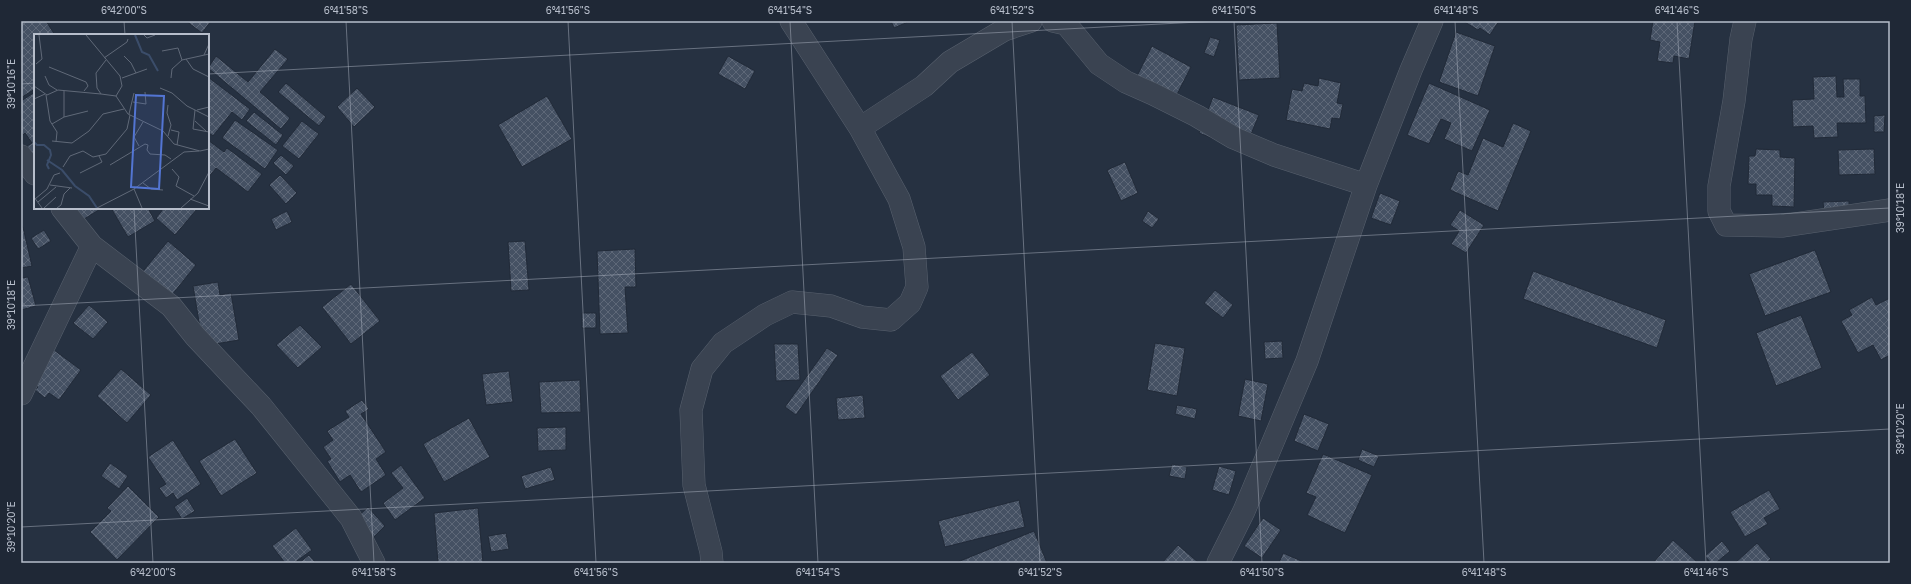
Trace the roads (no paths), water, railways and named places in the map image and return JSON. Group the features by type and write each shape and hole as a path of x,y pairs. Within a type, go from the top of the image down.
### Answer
{"street":[{"path":"712,563 711,552 694,485 691,410 702,369 722,343 765,315 792,302 831,306 862,317 891,320 910,303 917,287 914,247 899,199 860,128 791,21"},
{"path":"860,128 924,86 950,62 1004,30 1032,21"},
{"path":"1053,21 1066,24 1099,64 1126,82 1172,103 1234,138 1274,155 1366,185"},
{"path":"1218,563 1244,511 1307,361 1366,185 1432,21"},
{"path":"1746,21 1741,39 1734,101 1719,186 1719,211 1726,225 1782,226 1890,210"},
{"path":"21,156 34,173"},
{"path":"63,209 92,246 172,306 195,336 261,406 351,518 374,563"},
{"path":"21,394 92,246"}]}
